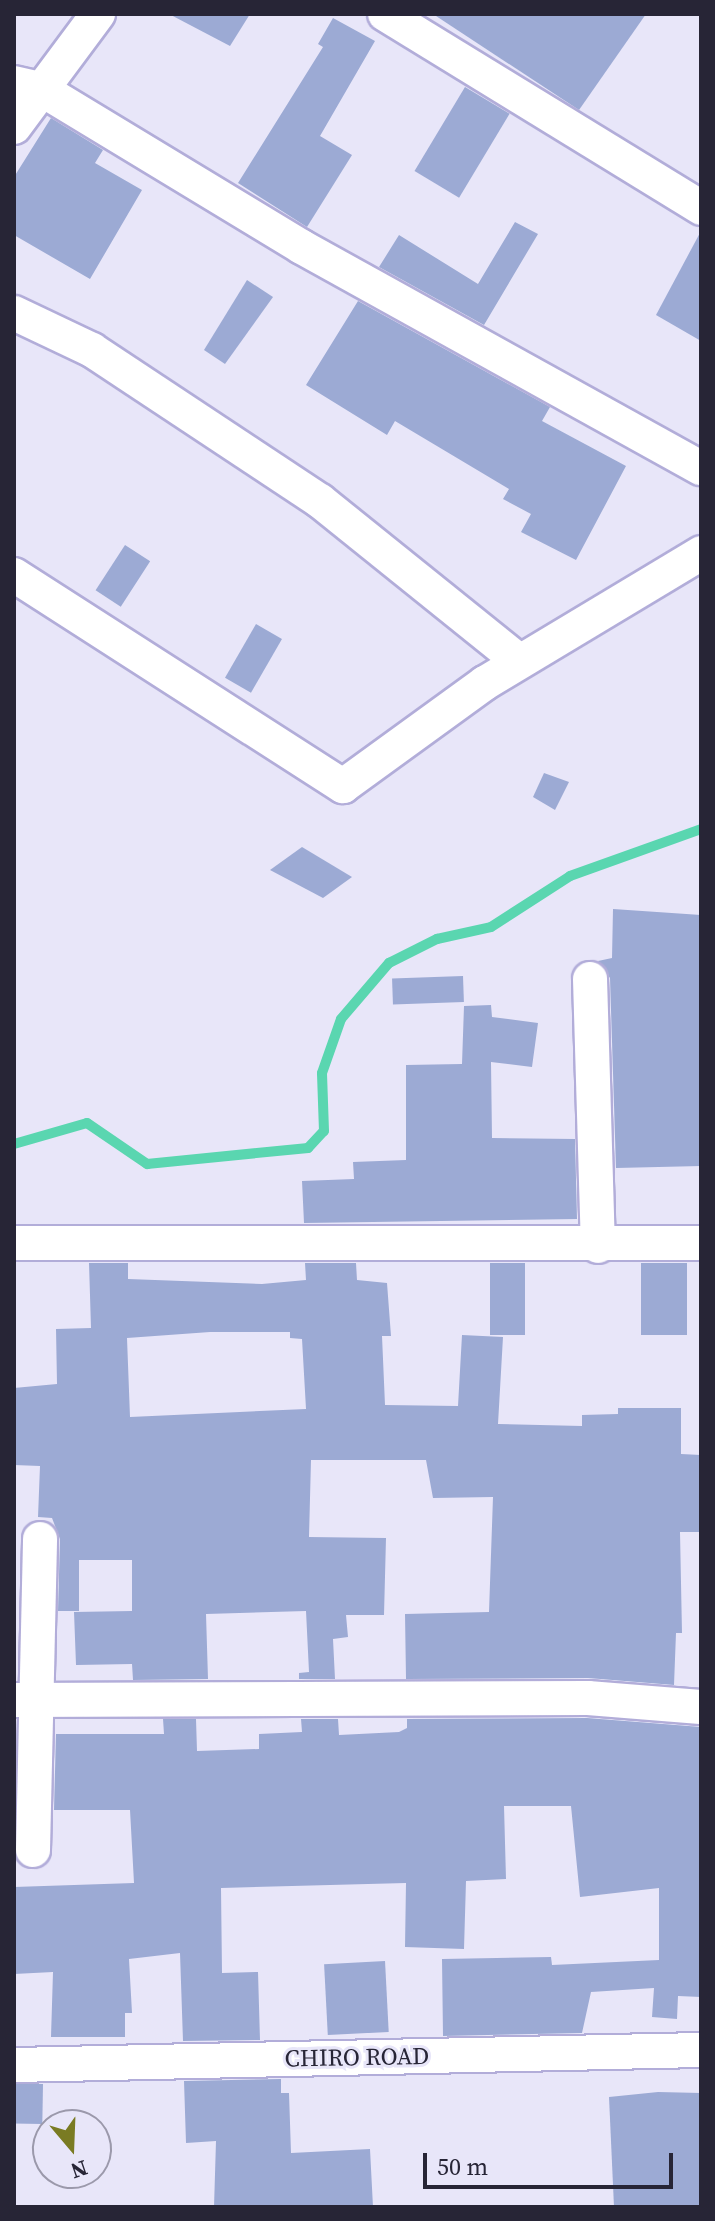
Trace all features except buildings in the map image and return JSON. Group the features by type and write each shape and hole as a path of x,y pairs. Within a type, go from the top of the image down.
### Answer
{"street":[{"path":"14,127 27,86 98,14"},
{"path":"385,14 701,208"},
{"path":"27,86 302,247 701,468"},
{"path":"14,313 92,350 320,501 519,661"},
{"path":"14,575 343,786 519,661 701,553"},
{"path":"590,979 598,1246"},
{"path":"14,1243 598,1246 701,1243"},
{"path":"33,1850 27,1700 40,1539"},
{"path":"27,1700 588,1698 701,1707"},
{"name":"CHIRO ROAD","path":"14,2065 701,2050"}],"waterway":[{"path":"14,1144 87,1123 147,1164 308,1148 324,1131 322,1073 341,1019 389,963 437,939 491,927 570,876 701,829"}]}
